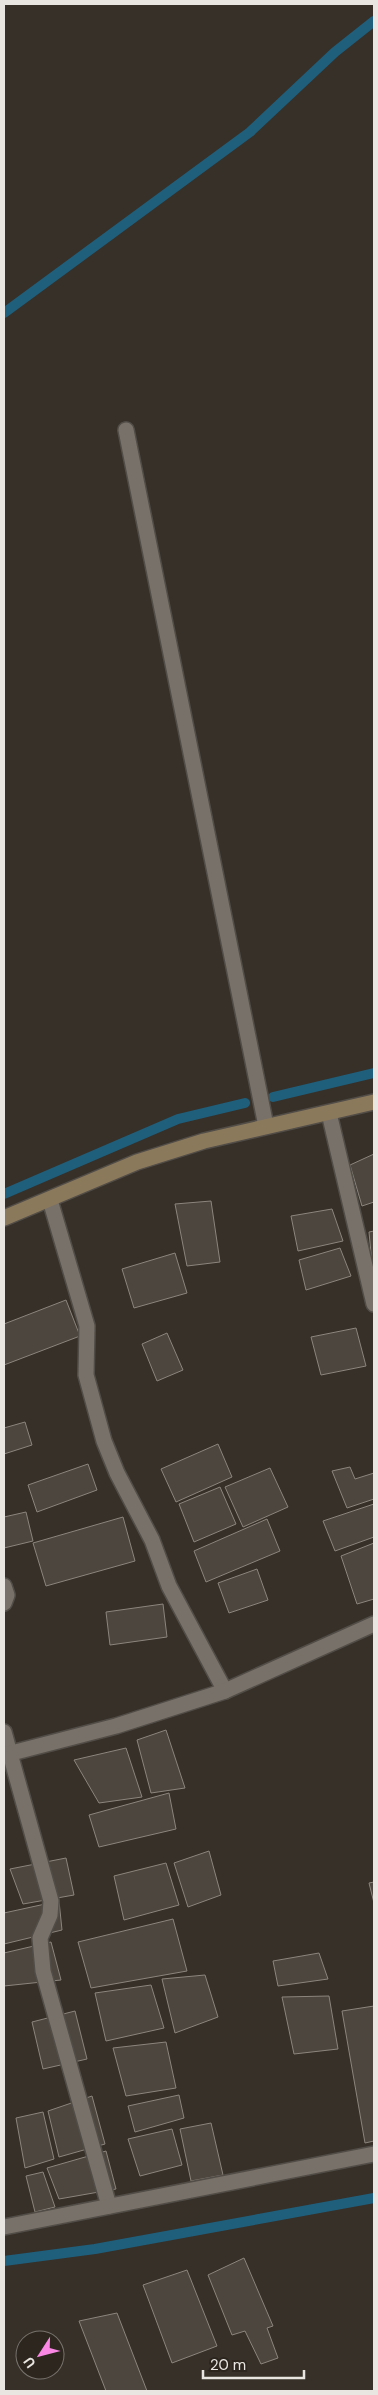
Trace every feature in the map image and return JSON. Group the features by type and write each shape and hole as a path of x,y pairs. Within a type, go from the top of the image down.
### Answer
{"street":[{"path":"126,430 266,1126"},
{"path":"4,1218 137,1162 204,1141 266,1126 329,1114 374,1102"},
{"path":"329,1114 374,1304"},
{"path":"50,1200 87,1326 86,1375 104,1441 117,1473 152,1540 169,1586 225,1691"},
{"path":"4,1586 7,1595 4,1604"},
{"path":"7,1755 116,1726 225,1691 374,1624"},
{"path":"4,1732 7,1755 51,1901 50,1916 40,1938 43,1970 109,2206"},
{"path":"4,2228 374,2154"}],"building":[{"path":"374,1154 374,1202 362,1206 350,1165"},
{"path":"211,1201 220,1262 187,1266 175,1204"},
{"path":"332,1209 343,1241 298,1251 291,1216"},
{"path":"374,1231 374,1263 372,1264 369,1232"},
{"path":"340,1248 351,1276 306,1290 299,1260"},
{"path":"175,1253 187,1293 134,1308 122,1269"},
{"path":"66,1300 80,1336 4,1365 4,1324"},
{"path":"356,1328 366,1366 321,1375 311,1337"},
{"path":"167,1333 183,1370 157,1381 142,1344"},
{"path":"25,1422 32,1445 4,1454 4,1428"},
{"path":"218,1444 232,1477 176,1502 161,1469"},
{"path":"88,1464 97,1490 37,1512 28,1485"},
{"path":"350,1467 355,1479 374,1473 374,1499 347,1508 332,1471"},
{"path":"270,1468 288,1507 243,1527 225,1487"},
{"path":"220,1487 236,1524 194,1542 179,1504"},
{"path":"374,1504 374,1537 335,1551 323,1521"},
{"path":"26,1512 33,1541 4,1548 4,1517"},
{"path":"123,1517 135,1561 46,1586 33,1543"},
{"path":"267,1519 280,1551 206,1582 194,1551"},
{"path":"374,1543 374,1599 357,1604 341,1556"},
{"path":"257,1569 268,1600 229,1613 218,1583"},
{"path":"163,1604 167,1637 110,1645 106,1612"},
{"path":"166,1730 185,1788 151,1793 137,1740"},
{"path":"126,1748 142,1797 99,1803 74,1760"},
{"path":"169,1793 176,1829 99,1847 89,1815"},
{"path":"209,1851 221,1895 188,1907 174,1863"},
{"path":"66,1858 74,1895 23,1904 10,1869"},
{"path":"166,1863 179,1905 124,1920 114,1876"},
{"path":"374,1882 374,1903 369,1883"},
{"path":"59,1901 62,1930 4,1944 4,1913"},
{"path":"173,1919 187,1971 91,1988 78,1942"},
{"path":"51,1942 61,1980 4,1986 4,1953"},
{"path":"319,1953 328,1979 278,1986 273,1961"},
{"path":"205,1975 218,2017 175,2033 162,1979"},
{"path":"151,1985 164,2028 106,2041 95,1993"},
{"path":"329,1996 338,2049 294,2054 282,1997"},
{"path":"374,2006 374,2141 365,2143 342,2011"},
{"path":"75,2011 87,2059 43,2069 32,2022"},
{"path":"166,2042 176,2088 126,2096 113,2048"},
{"path":"179,2095 184,2118 135,2132 128,2106"},
{"path":"92,2096 105,2144 59,2157 48,2111"},
{"path":"43,2112 54,2159 25,2168 16,2118"},
{"path":"211,2123 223,2175 191,2181 180,2129"},
{"path":"172,2129 182,2165 140,2176 128,2139"},
{"path":"106,2151 116,2189 59,2199 47,2168"},
{"path":"43,2172 55,2207 35,2212 26,2176"},
{"path":"244,2258 273,2326 267,2328 278,2358 261,2364 245,2331 232,2335 208,2275"},
{"path":"187,2270 217,2346 172,2363 143,2285"},
{"path":"117,2313 147,2391 106,2391 79,2321"}],"waterway":[{"path":"4,313 250,132 335,52 374,21"},
{"path":"273,1097 374,1073"},
{"path":"4,1194 178,1119 245,1103"},
{"path":"4,2261 95,2249 374,2198"}]}
